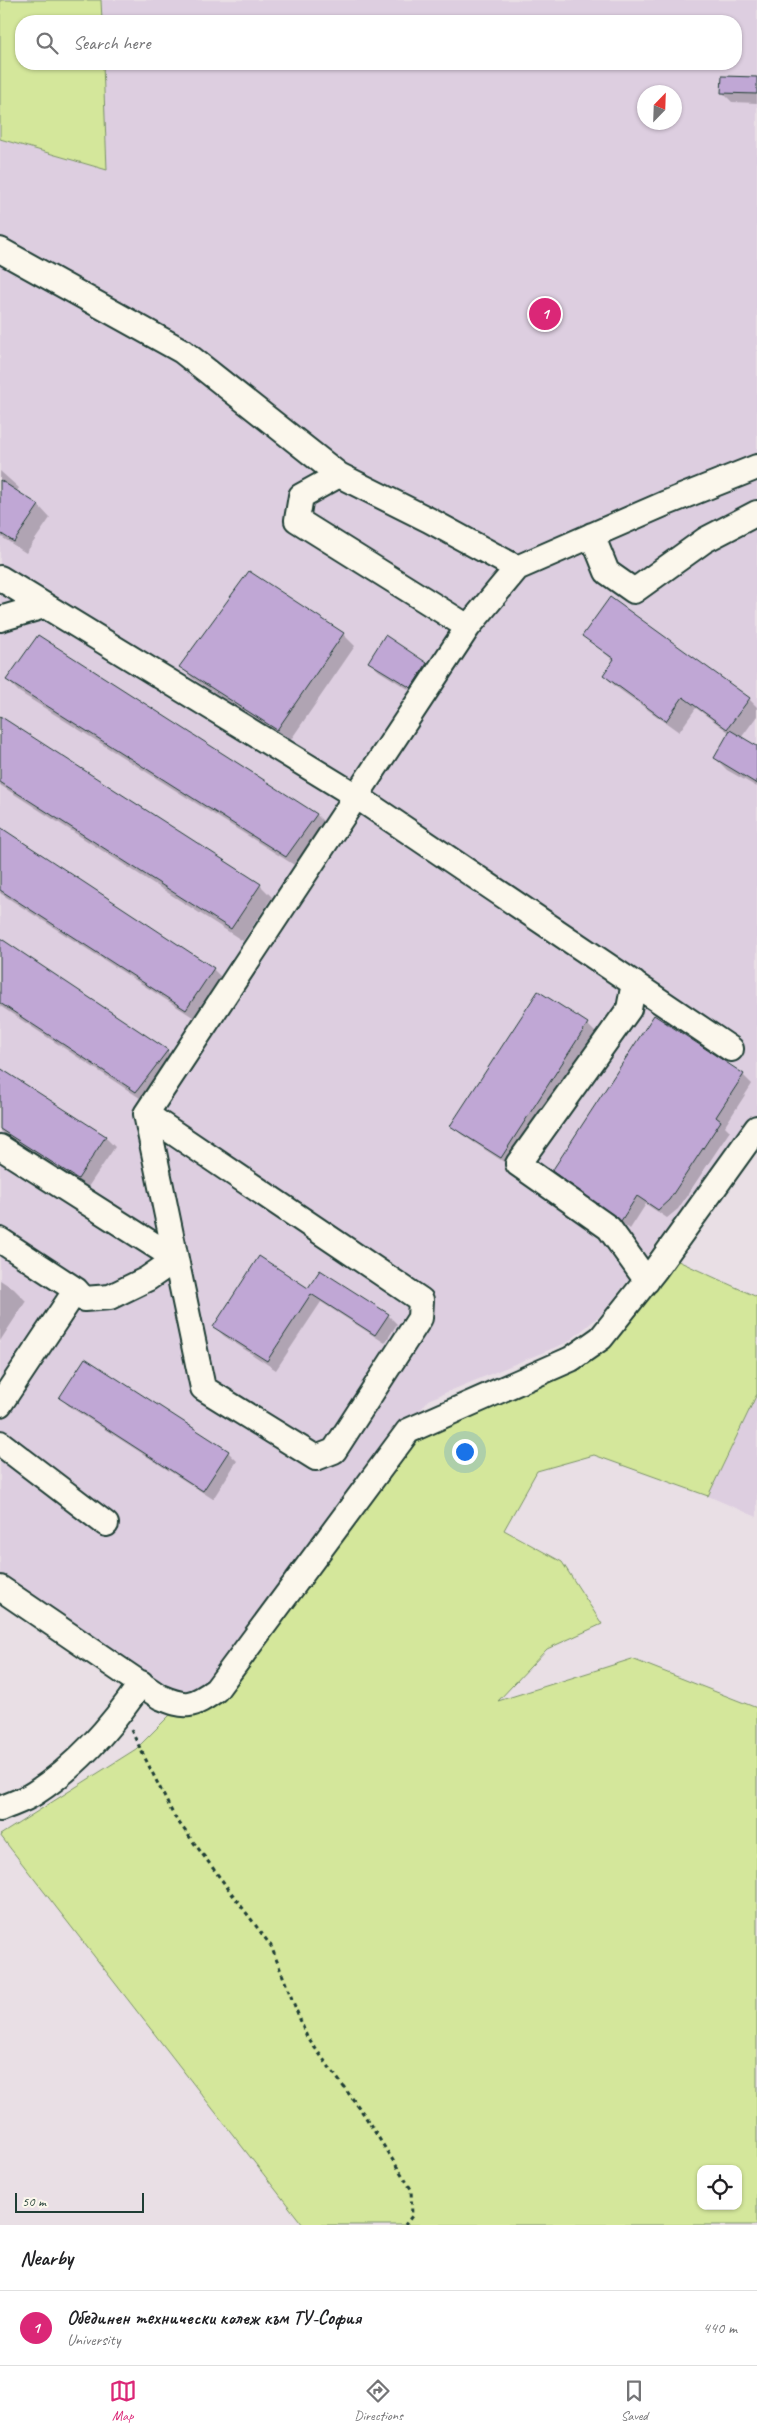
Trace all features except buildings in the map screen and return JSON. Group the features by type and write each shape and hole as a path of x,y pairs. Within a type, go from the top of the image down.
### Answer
{"street":[{"path":"0,250 182,351 339,474 517,568"},
{"path":"146,1114 421,1300 420,1318 334,1451 316,1458 203,1388 146,1114 468,627 517,568 664,504 757,468"},
{"path":"339,474 301,496 297,520 468,627"},
{"path":"592,535 607,572 634,591 706,540 757,513"},
{"path":"0,578 356,796 731,1049"},
{"path":"0,619 44,606"},
{"path":"634,983 629,1009 518,1164 610,1228 646,1280"},
{"path":"0,1588 160,1697 179,1705 199,1702 216,1690 408,1430 571,1359 601,1338 646,1280 757,1128"},
{"path":"0,1147 176,1259"},
{"path":"0,1240 76,1290 84,1299 110,1297 146,1279 176,1259"},
{"path":"0,1404 76,1290"},
{"path":"0,1443 106,1524"},
{"path":"0,1809 34,1794 73,1765 122,1712 141,1683"}],"path":[{"path":"122,1712 174,1816 271,1946 307,2037 363,2113 411,2189 412,2216 405,2225"}],"shaded area":[{"path":"101,0 757,0 757,1112 603,1313 568,1342 428,1400 216,1690 179,1705 0,1588 0,139 107,170 103,70 742,70 742,15 102,15"},
{"path":"757,1394 757,1517 708,1496"}],"green space":[{"path":"0,0 101,0 102,15 15,15 15,70 103,70 107,170 0,139"},
{"path":"676,1260 757,1297 757,1394 708,1496 594,1455 537,1471 504,1530 562,1562 602,1624 547,1649 498,1701 632,1659 757,1708 757,2225 303,2225 0,1835 136,1749 172,1713 187,1715 413,1440 579,1365"}],"place":[{"name":"Обединен технически колеж към ТУ-София","path":"545,314"}]}
